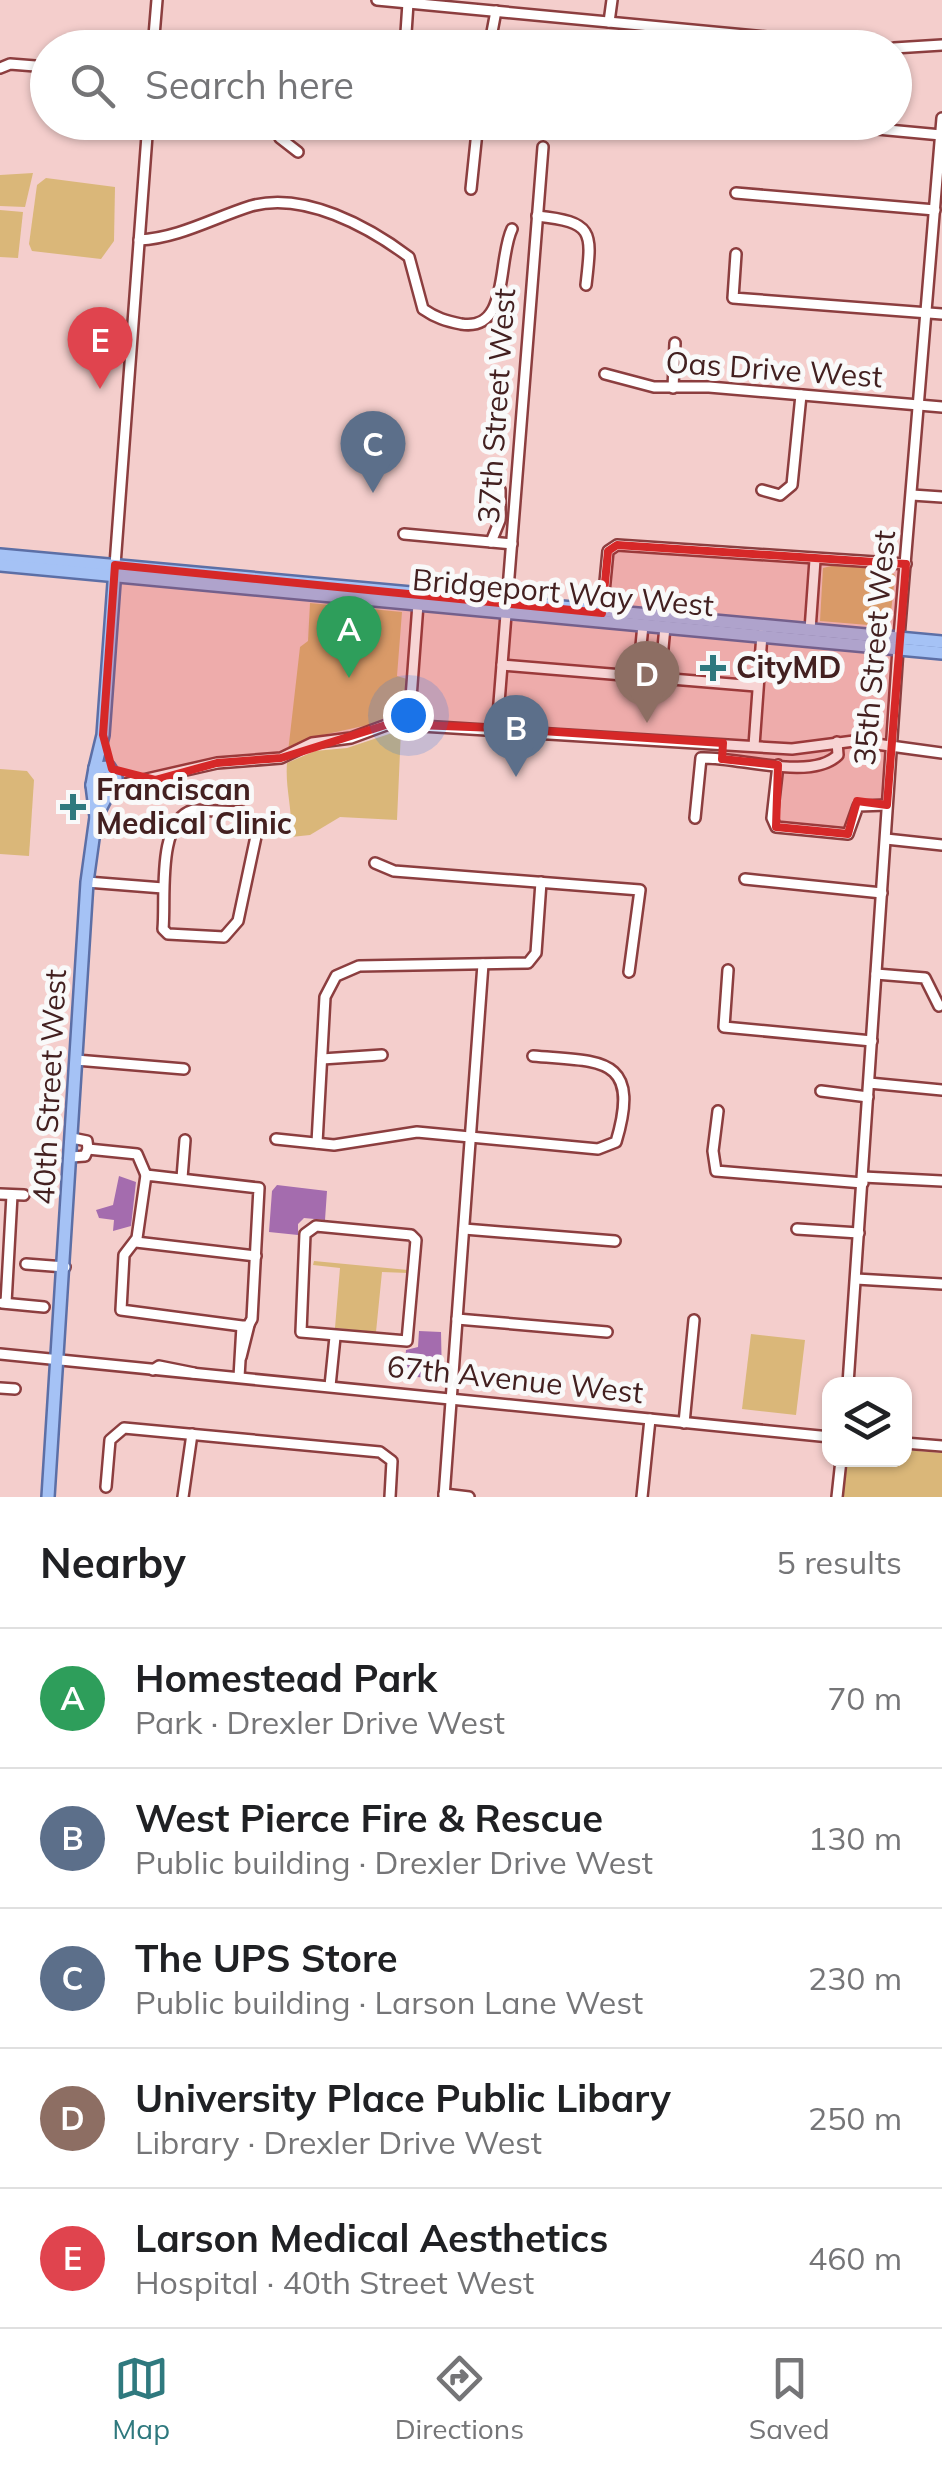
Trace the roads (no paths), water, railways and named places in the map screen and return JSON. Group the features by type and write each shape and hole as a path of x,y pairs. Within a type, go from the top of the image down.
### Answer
{"main road":[{"name":"Bridgeport Way West","path":"0,556 418,604 602,613 898,644 942,642"},
{"name":"Bridgeport Way West","path":"0,566 115,569 665,628 810,630 942,653"},
{"path":"104,735 113,772 95,768 104,735 115,569"},
{"name":"40th Street West","path":"48,1497 60,1361 88,882 96,817 92,785 95,768"},
{"name":"40th Street West","path":"96,817 111,788 113,772"},
{"path":"92,785 100,790 111,788"}],"street":[{"path":"154,30 157,0"},
{"path":"377,0 693,30"},
{"path":"609,22 612,0"},
{"path":"406,30 408,3"},
{"path":"492,30 496,11"},
{"path":"912,47 942,45"},
{"path":"1,67 30,67"},
{"name":"35th Street West","path":"849,1377 898,644 937,217 942,118"},
{"path":"912,131 941,133"},
{"path":"115,569 147,140"},
{"path":"281,140 298,152"},
{"path":"471,188 476,140"},
{"name":"37th Street West","path":"498,728 544,146"},
{"path":"736,193 937,217"},
{"path":"139,240 166,237 258,205 336,212 409,256 418,298 426,311 442,320 478,326 486,321 497,300 512,229"},
{"path":"537,216 572,220 585,228 590,244 586,286"},
{"path":"736,254 733,298 942,314"},
{"path":"674,388 675,343"},
{"name":"Oas Drive West","path":"605,374 674,388 942,406"},
{"path":"762,490 780,494 792,485 801,395"},
{"path":"912,495 942,497"},
{"path":"492,542 500,520 500,497"},
{"path":"404,534 512,544"},
{"path":"665,549 667,534"},
{"path":"602,613 609,548 906,564"},
{"path":"810,630 815,560"},
{"path":"409,724 418,604"},
{"path":"638,677 642,626"},
{"path":"660,679 665,628"},
{"path":"754,746 762,632"},
{"path":"502,665 756,686"},
{"path":"111,788 216,762 282,758 312,743 350,738 385,725 498,728 648,742 801,749 837,742 892,744 942,753"},
{"path":"695,818 699,761 808,767 833,761 838,756 837,742"},
{"path":"722,760 724,743"},
{"path":"778,765 772,823 848,834 858,806 887,805"},
{"path":"113,772 144,781"},
{"path":"242,812 253,818 258,827 255,846 238,921 229,935 218,938 165,933 163,888 170,836 184,813 242,812"},
{"path":"886,840 942,844"},
{"path":"375,863 394,872 640,890 629,972"},
{"path":"745,879 882,893"},
{"path":"88,882 163,888"},
{"path":"316,1144 327,992 342,971 359,966 528,964 536,953 541,882"},
{"path":"470,1497 444,1496 482,964"},
{"path":"728,970 724,1027 872,1041"},
{"path":"876,974 925,978 939,1006"},
{"path":"322,1059 382,1055"},
{"path":"276,1139 343,1144 410,1132 608,1148 618,1138 622,1085 614,1068 603,1062 532,1056"},
{"path":"76,1060 184,1069"},
{"path":"869,1083 942,1090"},
{"path":"821,1091 868,1097"},
{"path":"718,1111 713,1152 716,1171 942,1181"},
{"path":"71,1158 85,1156 88,1149 86,1142 72,1138"},
{"path":"182,1178 185,1140"},
{"path":"88,1149 136,1154 145,1177 136,1242"},
{"path":"145,1177 258,1188 256,1256 239,1377"},
{"path":"0,1194 18,1195 3,1303 44,1307"},
{"path":"320,1226 414,1238 410,1339 404,1342 335,1337 305,1334 299,1328 307,1229 320,1226"},
{"path":"797,1228 860,1233"},
{"path":"464,1229 614,1241"},
{"path":"246,1326 121,1310 124,1250 136,1242 256,1256"},
{"path":"9,1263 65,1267"},
{"path":"856,1279 942,1284"},
{"path":"458,1319 607,1332"},
{"path":"684,1423 694,1320"},
{"path":"330,1386 335,1337"},
{"name":"67th Avenue West","path":"0,1354 822,1435"},
{"path":"0,1388 16,1389"},
{"path":"642,1497 650,1419"},
{"path":"106,1487 114,1433 124,1428 380,1452 389,1457 393,1466 390,1497"},
{"path":"183,1497 192,1434"},
{"path":"912,1444 942,1446"},
{"path":"837,1497 840,1467"}],"place":[{"name":"Larson Medical Aesthetics","path":"100,389"},
{"name":"The UPS Store","path":"373,493"},
{"name":"CityMD","path":"713,668"},
{"name":"Homestead Park","path":"349,678"},
{"name":"University Place Public Libary","path":"647,723"},
{"name":"West Pierce Fire & Rescue","path":"516,777"},
{"name":"Franciscan Medical Clinic","path":"73,807"}]}
